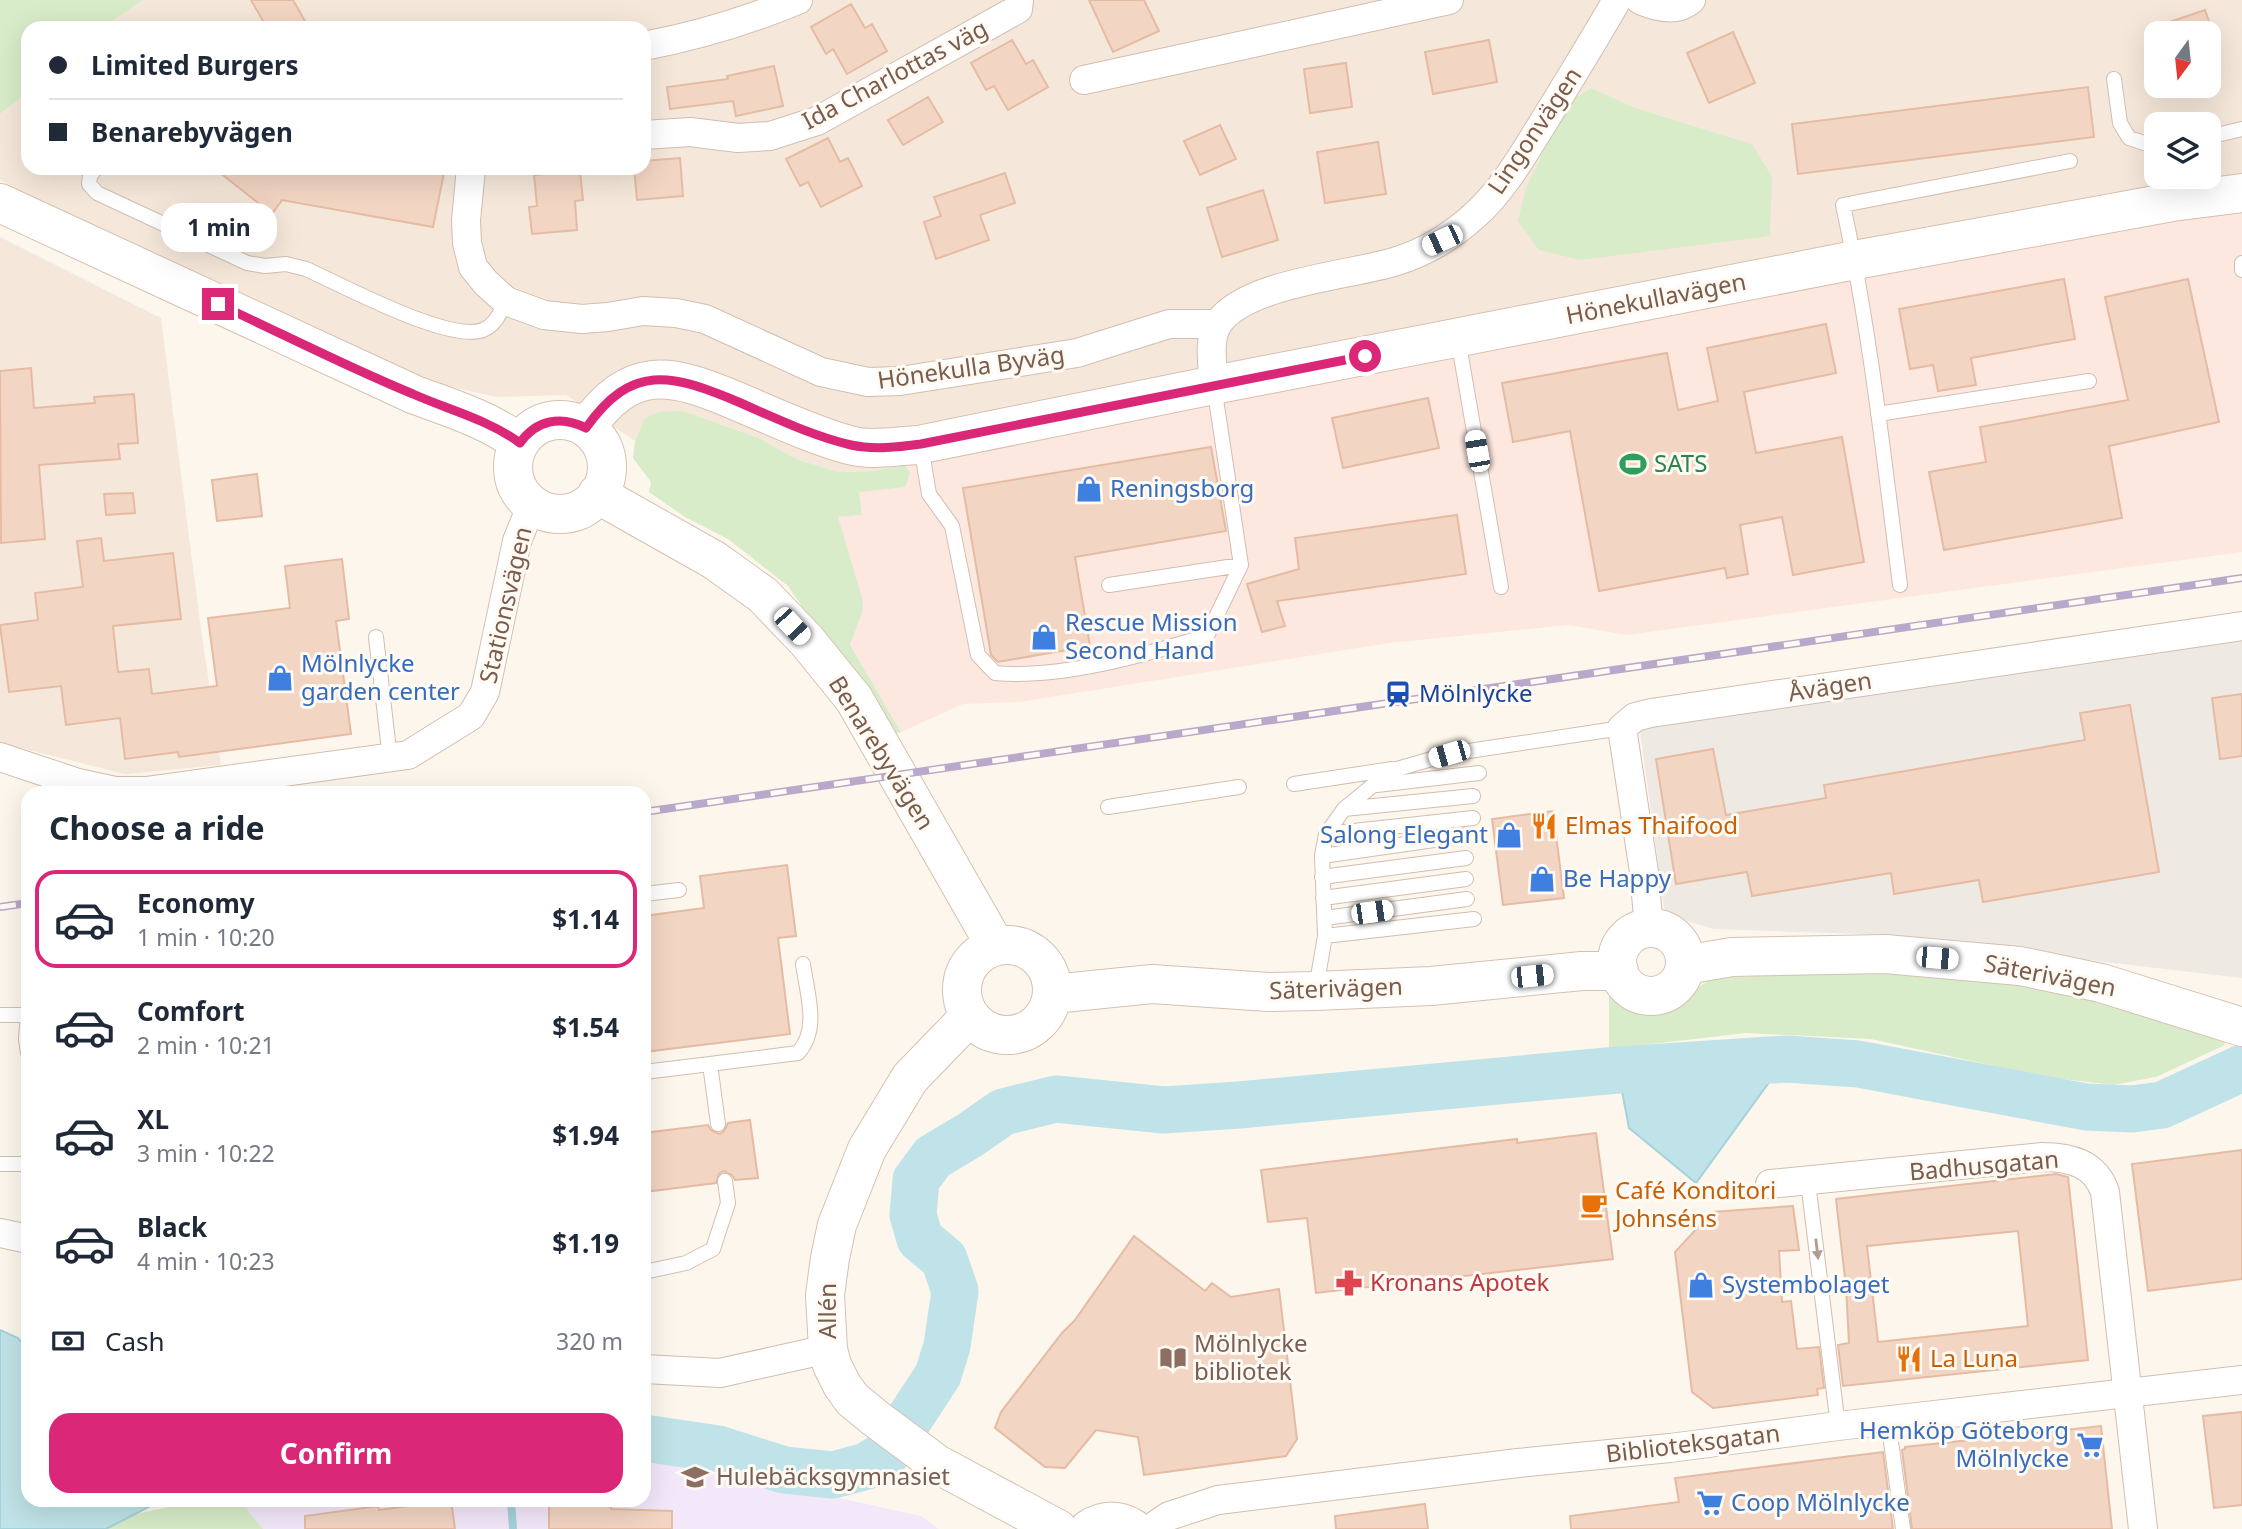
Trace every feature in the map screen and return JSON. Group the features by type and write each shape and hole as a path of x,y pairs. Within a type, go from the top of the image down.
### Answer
{"street":[{"path":"651,45 697,35 798,0"},
{"path":"1084,80 1449,0"},
{"name":"Lingonvägen","path":"1218,324 1230,310 1276,289 1397,261 1442,240 1476,215 1519,163 1617,0"},
{"path":"1640,0 1662,9 1686,4 1691,0"},
{"name":"Ida Charlottas väg","path":"651,135 690,132 738,138 770,136 817,121 1018,5"},
{"name":"Hönekulla Byväg","path":"470,175 466,220 467,243 473,267 506,301 544,315 582,319 643,311 705,319 821,372 868,382 900,381 1077,353 1169,324 1218,324"},
{"name":"Hönekullavägen","path":"586,428 599,410 615,395 635,385 673,379 704,387 789,424 850,445 868,448 921,444 1855,260 2172,202 2242,192"},
{"path":"0,203 415,395 463,412 507,433 520,443"},
{"path":"1214,385 1212,345 1218,324"},
{"path":"550,421 569,421 586,428 599,442 606,459 605,478 597,494 584,507 566,513 548,512 532,504 520,492 514,476 514,458 520,443 533,429 550,421"},
{"name":"Benarebyvägen","path":"597,494 714,560 764,595 807,641 854,699 995,945"},
{"name":"Stationsvägen","path":"184,786 408,755 471,716 485,692 517,541 532,504"},
{"name":"Åvägen","path":"1622,728 1635,717 1651,713 2242,626"},
{"path":"1622,728 1644,872 1649,928"},
{"name":"Stationsvägen","path":"0,757 92,786"},
{"path":"1641,930 1664,930 1676,938 1684,951 1685,965 1678,983 1671,989 1654,996 1644,995 1628,987 1619,971 1618,954 1627,939 1641,930"},
{"path":"1011,944 1039,957 1048,968 1053,994 1048,1012 1036,1026 1019,1034 1001,1035 984,1029 970,1016 963,1003 961,989 971,962 981,952 995,945 1011,944"},
{"name":"Säterivägen","path":"1685,965 1732,957 1885,954 2020,966 2101,983 2230,1023"},
{"name":"Säterivägen","path":"1053,994 1152,984 1268,992 1315,991 1431,986 1582,971 1619,971"},
{"name":"Allén","path":"970,1016 910,1078 867,1149 837,1225 830,1258 825,1296 828,1349 842,1385 852,1399 875,1418 937,1464 1058,1529"},
{"name":"Badhusgatan","path":"1770,1184 2042,1157 2063,1157 2080,1162 2101,1180 2105,1192 2143,1529"},
{"path":"0,1233 21,1238"},
{"path":"651,1369 720,1373 828,1349"},
{"name":"Biblioteksgatan","path":"1150,1529 1169,1516 1218,1500 1518,1462 1670,1448 2242,1380"},
{"path":"1089,1529 1096,1524 1110,1521 1124,1523 1134,1529"}],"lane":[{"path":"2113,79 2120,123 2129,138 2144,143"},
{"path":"2221,134 2242,129"},
{"path":"1900,585 1855,260 1843,205 2070,161"},
{"path":"91,175 89,184 97,193 223,254 247,263 265,266 286,264 306,269 430,324 456,332 483,331 495,322 506,301"},
{"path":"2242,263 2242,270"},
{"path":"1458,338 1501,587"},
{"path":"1878,414 2089,380"},
{"path":"921,444 929,494 952,526 978,655 995,673 1025,676 1142,655 1207,636 1241,565 1214,385"},
{"path":"1109,585 1241,565"},
{"path":"376,637 390,759"},
{"path":"1294,785 1397,769 1449,754 1622,728"},
{"path":"1315,991 1325,936 1321,856 1326,834 1344,809 1397,769"},
{"path":"1372,786 1479,773"},
{"path":"1108,807 1238,787"},
{"path":"1344,809 1473,796"},
{"path":"1326,834 1473,817"},
{"path":"1321,856 1469,835"},
{"path":"1322,877 1466,858"},
{"path":"1323,898 1466,879"},
{"path":"651,893 678,890"},
{"path":"1325,918 1467,900"},
{"path":"1325,936 1474,919"},
{"path":"651,1071 798,1053 807,1043 812,1026 803,964"},
{"path":"0,1015 21,1014"},
{"path":"710,1064 718,1124"},
{"path":"0,1164 21,1164"},
{"path":"651,1270 686,1263 713,1249 728,1203 725,1181"},
{"path":"1808,1182 1838,1426"},
{"path":"1888,1420 1903,1529"}],"shaded area":[{"path":"144,0 2242,0 2242,206 874,471 839,472 796,459 759,438 683,411 644,419 635,441 566,395 497,397 438,384 187,274 0,180 0,114 21,98 21,175 651,175 651,21 112,21","holes":["1591,88 1636,108 1752,144 1548,144 1567,103"]},
{"path":"2242,206 2242,552 1627,635 1568,625 1389,643 1020,702 963,704 901,732 850,645 862,613 838,517 862,515 859,492 905,465 906,454"},
{"path":"0,237 161,318 221,765 125,774 0,745"},
{"path":"2242,613 2242,978 1863,934 1713,929 1665,914 1636,702 2061,637"},
{"name":"Hulebäcksgymnasiet","path":"651,1457 921,1516 939,1529 204,1529 213,1516 235,1507 651,1507"}],"green space":[{"path":"0,0 144,0 112,21 21,21 21,98 0,114"},
{"path":"1591,88 1636,108 1752,144 1772,177 1770,236 1580,260 1539,250 1518,221 1526,188 1567,103"},
{"path":"683,411 759,438 796,459 839,472 874,471 905,465 910,473 905,487 859,492 862,515 838,517 863,601 862,613 850,645 901,732 885,737 848,675 788,586 728,539 685,517 649,492 651,482 633,458 635,441 644,419 659,412"},
{"path":"1837,973 1972,973 2102,997 2220,1035 2225,1045 2156,1077 2113,1085 2046,1077 1871,1039 1746,1033 1609,1049 1609,993 1645,1009 1672,1006 1712,978"},
{"path":"169,1507 247,1507 263,1529 106,1529 132,1515"}],"water":[{"path":"1786,1059 1696,1183 1629,1128 1618,1070"},
{"path":"0,1330 21,1341 21,1507 148,1507 106,1529 0,1529"}],"building":[{"path":"251,0 293,0 305,21 263,21"},
{"path":"1089,0 1144,0 1159,31 1113,52"},
{"path":"851,4 865,28 872,24 887,51 847,74 833,49 826,54 811,27"},
{"path":"2205,10 2209,21 2173,21"},
{"path":"1733,32 1755,83 1709,103 1687,53"},
{"path":"1012,40 1026,64 1033,60 1048,87 1008,110 994,86 986,90 971,63"},
{"path":"1489,40 1497,82 1433,94 1425,52"},
{"path":"1346,63 1352,107 1310,113 1304,69"},
{"path":"774,66 783,106 736,116 733,101 670,109 667,87 728,79 727,76"},
{"path":"2088,87 2094,137 1798,174 1792,124"},
{"path":"928,97 943,122 903,145 888,120"},
{"path":"1220,125 1236,159 1200,175 1184,141"},
{"path":"828,138 840,162 848,158 862,186 821,207 808,182 800,186 786,159"},
{"path":"1378,142 1386,194 1325,203 1317,152"},
{"path":"680,158 683,196 637,200 635,175 651,175 651,160"},
{"path":"1005,173 1015,203 980,215 989,240 936,259 924,222 941,216 934,197"},
{"path":"223,175 444,175 433,227 282,200 272,214"},
{"path":"534,175 580,175 583,200 575,201 577,230 532,234 529,207 537,206"},
{"path":"1263,190 1278,240 1222,257 1207,208"},
{"path":"2064,279 2075,339 1971,358 1976,385 1938,391 1933,365 1910,369 1899,309"},
{"path":"2188,279 2219,422 2109,446 2122,518 1944,550 1929,472 1986,462 1980,427 2128,400 2105,297"},
{"path":"1826,324 1836,373 1744,392 1756,453 1842,437 1864,562 1793,575 1782,517 1740,525 1748,574 1727,578 1725,568 1599,591 1570,431 1513,442 1502,383 1667,353 1678,410 1718,401 1707,348"},
{"path":"31,368 34,408 95,403 94,397 134,394 138,443 118,444 120,459 39,465 45,539 1,543 0,371"},
{"path":"1428,398 1439,448 1343,468 1332,418"},
{"path":"1211,447 1226,531 1075,557 1090,646 998,662 991,655 963,488"},
{"path":"257,474 262,516 217,521 212,480"},
{"path":"133,493 135,513 106,515 104,494"},
{"path":"1457,515 1466,574 1277,601 1285,626 1262,632 1247,584 1299,569 1295,538"},
{"path":"101,538 104,561 173,553 181,619 113,626 118,672 149,669 152,694 217,686 208,618 290,608 285,566 342,559 349,619 336,621 351,734 179,757 178,752 125,759 120,718 66,725 61,686 9,692 0,625 38,620 35,593 83,587 77,541"},
{"path":"2242,694 2242,756 2220,759 2212,698"},
{"path":"2130,705 2159,872 1983,902 1979,880 1894,894 1891,873 1752,896 1747,872 1676,884 1656,759 1713,749 1726,815 1826,798 1824,785 2085,740 2080,713"},
{"path":"1553,811 1564,898 1503,905 1492,819"},
{"path":"787,865 796,936 778,938 790,1034 651,1051 651,915 704,908 700,876"},
{"path":"750,1120 758,1178 735,1180 724,1171 719,1174 716,1183 651,1191 651,1132 708,1125 719,1134 728,1123"},
{"path":"1596,1133 1613,1259 1316,1293 1307,1218 1268,1222 1261,1170 1517,1139 1517,1143"},
{"path":"2242,1150 2242,1279 2148,1291 2132,1164"},
{"path":"2056,1174 2068,1177 2088,1360 1843,1386 1838,1345 1849,1343 1836,1199","holes":["2018,1231 2028,1326 1878,1342 1867,1246"]},
{"path":"1793,1206 1799,1250 1779,1251 1782,1302 1791,1301 1797,1349 1819,1347 1824,1388 1817,1389 1818,1395 1713,1408 1692,1392 1675,1252 1712,1212"},
{"name":"Mölnlycke bibliotek","path":"1134,1236 1205,1291 1212,1283 1231,1297 1279,1289 1297,1439 1286,1456 1144,1475 1138,1437 1096,1430 1065,1468 1045,1467 995,1428 1001,1412 1075,1320"},
{"path":"2242,1412 2242,1505 2214,1508 2203,1416"},
{"path":"2101,1426 2112,1529 1912,1529 1902,1450 1905,1447"},
{"path":"1883,1452 1893,1529 1571,1529 1570,1516 1679,1502 1675,1478"},
{"path":"1425,1504 1428,1529 1336,1529 1335,1516"},
{"path":"371,1507 378,1507 379,1510 401,1507 452,1507 455,1529 305,1529 305,1516"},
{"path":"549,1507 672,1511 672,1529 549,1529"}],"waterway":[{"path":"651,1439 718,1449 784,1470 833,1475 867,1466 887,1453 938,1375 947,1346 955,1291 944,1259 920,1239 913,1215 916,1180 933,1157 1003,1112 1056,1099 1164,1110 1618,1070 1786,1059 1858,1064 2086,1107 2132,1109 2162,1105 2242,1068"},
{"path":"511,1507 513,1529"}],"railway":[{"path":"651,811 2242,578"},
{"path":"0,907 21,904"}],"place":[{"name":"SATS","path":"1633,464"},
{"name":"Reningsborg","path":"1089,489"},
{"name":"Rescue Mission Second Hand","path":"1044,637"},
{"name":"Mölnlycke garden center","path":"280,678"},
{"name":"Mölnlycke","path":"1398,694"},
{"name":"Elmas Thaifood","path":"1544,826"},
{"name":"Salong Elegant","path":"1509,835"},
{"name":"Be Happy","path":"1542,879"},
{"name":"Café Konditori Johnséns","path":"1594,1205"},
{"name":"Kronans Apotek","path":"1349,1283"},
{"name":"Systembolaget","path":"1701,1285"},
{"name":"Mölnlycke bibliotek","path":"1173,1358"},
{"name":"La Luna","path":"1909,1359"},
{"name":"Hemköp Göteborg Mölnlycke","path":"2090,1445"},
{"name":"Hulebäcksgymnasiet","path":"695,1477"},
{"name":"Coop Mölnlycke","path":"1710,1503"}],"route":[{"path":"218,304 415,395 463,412 507,433 520,443 533,429 550,421 569,421 586,428 599,410 615,395 635,385 654,380 673,379 704,387 789,424 850,445 868,448 921,444 1365,356"}]}
